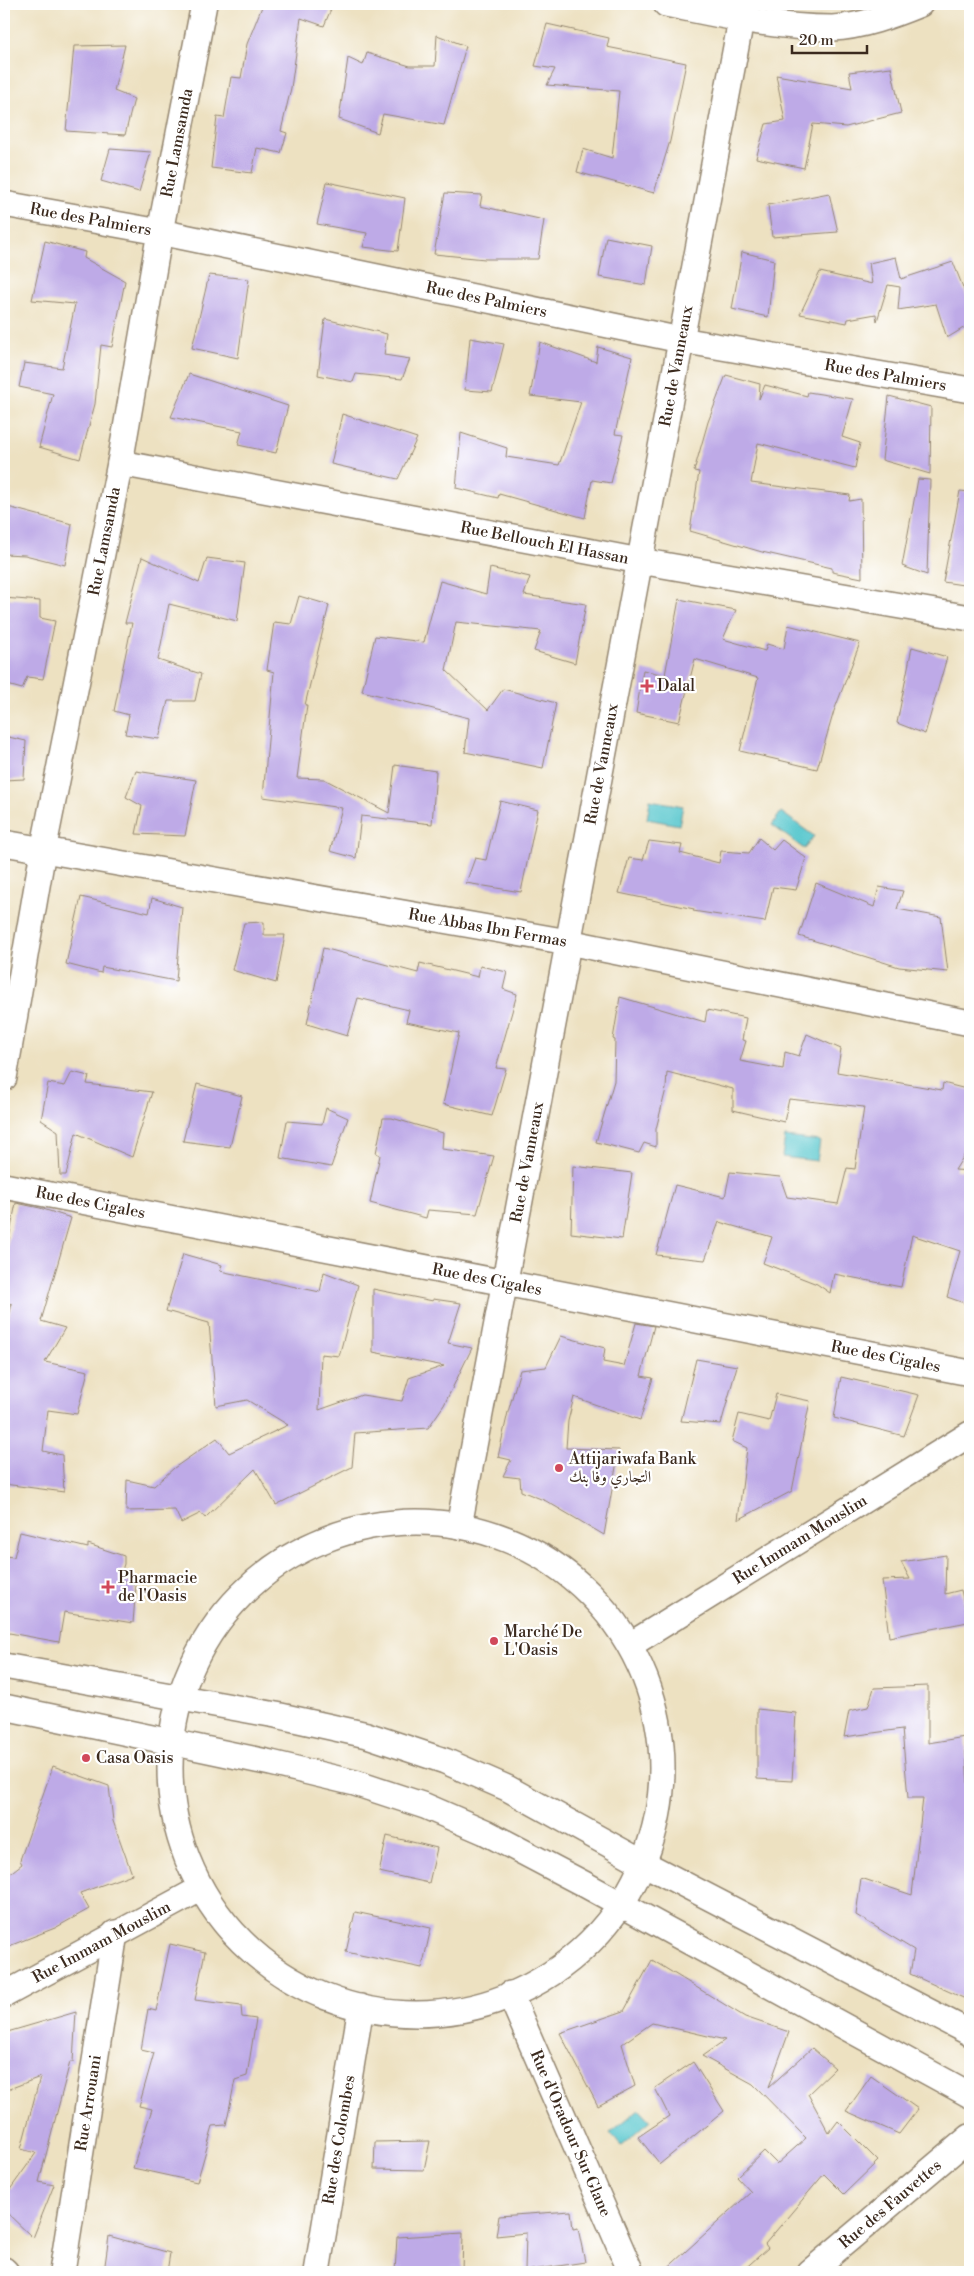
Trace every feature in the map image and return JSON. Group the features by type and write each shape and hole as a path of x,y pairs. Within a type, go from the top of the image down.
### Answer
{"street":[{"name":"Rue Lamsamda","path":"4,1078 43,851 120,463 160,232 204,4"},
{"path":"666,4 742,11 795,26 833,28 872,21 920,4"},
{"name":"Rue de Vanneaux","path":"459,1526 742,11"},
{"name":"Rue des Palmiers","path":"4,204 160,232 681,340 970,390"},
{"name":"Rue Bellouch El Hassan","path":"120,463 640,561 970,618"},
{"name":"Rue Abbas Ibn Fermas","path":"4,843 568,942 970,1023"},
{"name":"Rue des Cigales","path":"4,1186 970,1373"},
{"name":"Rue Immam Mouslim","path":"630,1645 970,1434"},
{"path":"413,1521 459,1526 500,1537 523,1546 550,1561 576,1580 599,1602 630,1645 640,1663 654,1702 661,1742 662,1783 656,1824 643,1863 621,1906 596,1935 571,1959 542,1979 510,1994 462,2009 428,2014 394,2013 360,2007 315,1993 287,1978 261,1960 238,1939 217,1915 200,1888 181,1844 172,1812 168,1780 171,1742 179,1697 196,1655 213,1627 234,1600 286,1558 316,1543 347,1531 380,1524 413,1521"},
{"path":"4,1666 276,1715 367,1735 445,1761 507,1788 643,1863 970,2034"},
{"path":"4,1707 355,1783 425,1806 485,1832 970,2094"},
{"name":"Rue Immam Mouslim","path":"4,1995 200,1888"},
{"name":"Rue Arrouani","path":"62,2272 115,1933"},
{"name":"Rue d'Oradour Sur Glane","path":"510,1994 631,2272"},
{"name":"Rue des Colombes","path":"317,2272 360,2007"},
{"name":"Rue des Fauvettes","path":"810,2272 970,2137"}],"water":[{"path":"650,800 683,806 679,825 647,819"},
{"path":"781,812 814,836 804,849 772,825"},
{"path":"785,1137 820,1141 817,1161 782,1157"},
{"path":"639,2109 650,2121 621,2146 610,2133"}],"building":[{"path":"263,4 333,4 324,26 301,18 291,88 281,131 287,133 281,153 257,148 252,173 211,168 217,117 224,118 231,77 241,78 247,44"},
{"path":"547,24 609,38 607,47 686,63 670,141 654,193 577,172 583,149 612,158 619,91 547,85 555,69 535,66"},
{"path":"437,35 466,46 444,125 383,114 378,133 339,119 348,58 363,65 367,53 410,66 435,66"},
{"path":"125,45 114,91 134,99 125,135 66,131 74,46"},
{"path":"891,67 901,113 846,127 813,124 804,168 756,158 766,124 785,121 776,75 852,88 849,72"},
{"path":"110,149 151,152 139,192 101,181"},
{"path":"327,182 405,198 398,251 363,247 367,233 317,224"},
{"path":"445,193 482,195 480,206 544,220 538,259 485,259 434,254"},
{"path":"829,193 838,232 772,237 768,205"},
{"path":"606,237 652,246 646,285 599,277"},
{"path":"45,241 85,252 84,258 125,281 112,347 101,345 95,404 80,459 39,447 53,394 19,387 24,363 62,368 75,304 32,300"},
{"path":"742,252 774,260 768,317 732,309"},
{"path":"896,257 901,279 953,262 970,305 970,324 947,338 936,304 898,310 900,287 888,285 877,321 876,314 848,319 847,323 800,314 820,272 872,284 869,263"},
{"path":"209,275 249,279 238,358 192,348"},
{"path":"325,319 387,334 384,355 410,359 402,379 356,374 353,382 318,375"},
{"path":"470,338 504,344 492,392 465,390"},
{"path":"540,342 596,362 598,347 632,357 615,434 623,435 611,483 592,480 585,518 499,494 498,498 456,488 461,433 507,448 506,457 559,465 581,402 530,396"},
{"path":"189,374 288,406 276,453 238,445 242,431 171,417"},
{"path":"726,375 760,384 759,399 765,385 807,396 808,392 853,399 842,437 860,443 855,468 758,443 751,483 850,495 849,501 861,499 862,578 832,572 832,568 762,552 690,531 699,472 694,471 708,422"},
{"path":"889,396 931,407 930,474 882,460"},
{"path":"342,414 417,438 398,479 331,464"},
{"path":"918,479 930,480 927,575 902,566"},
{"path":"960,491 970,492 970,586 943,582"},
{"path":"4,506 72,524 65,565 25,555 4,554"},
{"path":"142,557 199,583 207,558 245,563 237,621 169,604 158,660 201,674 195,701 168,701 159,739 125,734 129,715 114,711 132,623 125,623"},
{"path":"490,568 530,577 524,595 586,604 575,663 534,651 541,631 456,622 446,670 488,710 503,689 556,703 543,768 465,752 469,718 362,691 375,636 424,642 440,581 486,594"},
{"path":"299,596 329,605 305,705 307,705 297,778 324,779 389,813 395,765 436,771 432,824 361,816 356,858 330,851 342,808 263,797 274,672 267,670 274,622 291,624"},
{"path":"4,598 40,601 40,618 55,621 43,679 27,677 22,689 4,684"},
{"path":"679,599 736,610 723,639 765,651 767,644 784,649 788,625 860,643 834,711 817,769 740,751 758,678 695,659 679,722 636,713 643,670 665,675"},
{"path":"912,647 947,657 925,734 897,723"},
{"path":"4,736 26,741 24,779 4,780"},
{"path":"136,771 196,780 185,836 136,834 142,806 126,797"},
{"path":"500,801 538,810 521,892 466,883 475,858 486,860"},
{"path":"759,838 773,850 782,840 806,858 796,890 773,887 765,922 693,911 694,909 619,893 629,858 643,860 649,841 682,845 680,853 719,863 721,851 749,853"},
{"path":"816,883 874,907 879,887 903,891 897,909 941,917 948,972 899,967 799,936"},
{"path":"81,897 149,913 152,898 182,907 176,981 102,967 101,973 66,964"},
{"path":"264,922 264,935 285,935 276,983 232,970 244,923"},
{"path":"323,948 418,973 420,963 478,977 480,966 507,972 503,989 517,994 496,1068 506,1069 492,1116 443,1104 459,1033 406,1022 409,1010 358,998 347,1036 307,1024"},
{"path":"620,997 705,1022 707,1010 746,1018 742,1040 746,1041 740,1061 783,1069 785,1052 799,1056 807,1034 841,1049 837,1072 942,1090 943,1083 970,1090 970,1146 955,1170 970,1171 970,1305 947,1297 960,1251 912,1235 901,1287 834,1274 830,1293 817,1284 763,1263 772,1237 719,1222 705,1260 656,1255 675,1185 725,1197 730,1172 780,1177 787,1197 838,1204 847,1168 855,1169 864,1107 789,1099 784,1122 733,1110 733,1089 667,1072 666,1089 656,1129 656,1147 644,1143 639,1153 596,1142 614,1081 615,1040 613,1039"},
{"path":"72,1072 89,1076 87,1084 152,1092 132,1157 76,1133 66,1175 60,1175 58,1131 41,1120 48,1083 65,1086"},
{"path":"197,1084 242,1096 230,1147 183,1141"},
{"path":"326,1108 348,1118 331,1167 280,1158 287,1121 322,1124"},
{"path":"383,1118 392,1118 443,1133 442,1149 494,1156 477,1214 428,1210 426,1218 370,1203 380,1155 376,1153"},
{"path":"573,1166 632,1173 622,1239 571,1233"},
{"path":"16,1203 71,1218 41,1321 65,1328 45,1362 88,1371 77,1414 48,1410 43,1451 62,1455 64,1492 4,1484 4,1334 12,1304 4,1302 4,1262"},
{"path":"183,1254 222,1265 220,1271 320,1292 324,1272 358,1285 339,1356 321,1354 319,1410 362,1395 402,1401 409,1378 444,1366 373,1352 373,1289 433,1301 433,1299 461,1303 448,1343 472,1348 444,1405 428,1428 355,1433 352,1467 276,1505 255,1469 205,1518 201,1513 181,1523 175,1510 126,1511 127,1480 154,1486 174,1468 217,1438 229,1453 288,1425 247,1400 216,1406 209,1323 166,1311"},
{"path":"636,1323 654,1326 641,1376 653,1378 640,1420 574,1397 568,1421 566,1448 619,1450 604,1535 546,1501 521,1491 520,1478 503,1476 511,1460 498,1457 520,1370 546,1367 561,1336 605,1348 603,1362 624,1366"},
{"path":"696,1359 737,1366 721,1424 681,1421"},
{"path":"841,1377 919,1395 904,1436 834,1418"},
{"path":"776,1394 810,1401 792,1491 738,1520 747,1448 732,1441 739,1414 769,1421"},
{"path":"20,1532 88,1548 88,1544 124,1556 124,1564 119,1579 136,1585 133,1623 64,1612 59,1642 4,1632 4,1556 14,1557"},
{"path":"946,1555 945,1594 961,1590 968,1622 889,1637 882,1580 910,1579 901,1562"},
{"path":"928,1686 928,1743 965,1737 970,1818 970,1856 966,1904 970,1904 970,2001 910,1974 914,1950 856,1915 861,1878 912,1895 923,1798 908,1798 902,1729 844,1737 849,1711 868,1707 874,1688"},
{"path":"757,1709 796,1713 792,1781 757,1779"},
{"path":"53,1766 109,1786 113,1821 132,1874 80,1893 89,1909 55,1928 4,1948 4,1878 22,1864 20,1860"},
{"path":"387,1836 437,1848 429,1883 379,1872"},
{"path":"355,1912 431,1928 422,1968 346,1952"},
{"path":"170,1944 205,1952 195,2000 241,2006 242,2017 256,2019 247,2076 235,2080 226,2125 213,2126 197,2182 133,2168 152,2109 139,2106 154,2053 141,2050 148,2009 156,2011"},
{"path":"652,1960 745,2017 789,2032 769,2087 812,2048 835,2068 808,2094 829,2133 838,2121 878,2161 844,2194 824,2174 765,2244 768,2248 741,2272 663,2272 751,2192 737,2177 764,2151 777,2164 806,2138 753,2084 702,2056 725,2040 652,2023 622,2044 635,2086 598,2106 560,2033 624,2011"},
{"path":"76,2012 73,2062 70,2062 39,2182 54,2185 33,2238 4,2210 4,2198 36,2153 21,2149 40,2077 4,2091 4,2033"},
{"path":"693,2062 724,2111 660,2164 638,2137 669,2116 655,2088"},
{"path":"871,2076 918,2109 899,2134 846,2111"},
{"path":"430,2141 424,2170 374,2169 375,2142"},
{"path":"571,2211 573,2229 578,2228 585,2262 525,2271 526,2233 496,2236 499,2216"},
{"path":"463,2233 462,2272 395,2272 397,2237"},
{"path":"109,2236 170,2253 167,2272 104,2272"}],"place":[{"name":"Dalal","path":"647,686"},
{"name":"Attijariwafa Bank التجاري وفا بنك","path":"559,1468"},
{"name":"Pharmacie de l'Oasis","path":"108,1587"},
{"name":"Marché De L'Oasis","path":"494,1641"},
{"name":"Casa Oasis","path":"86,1758"}]}
